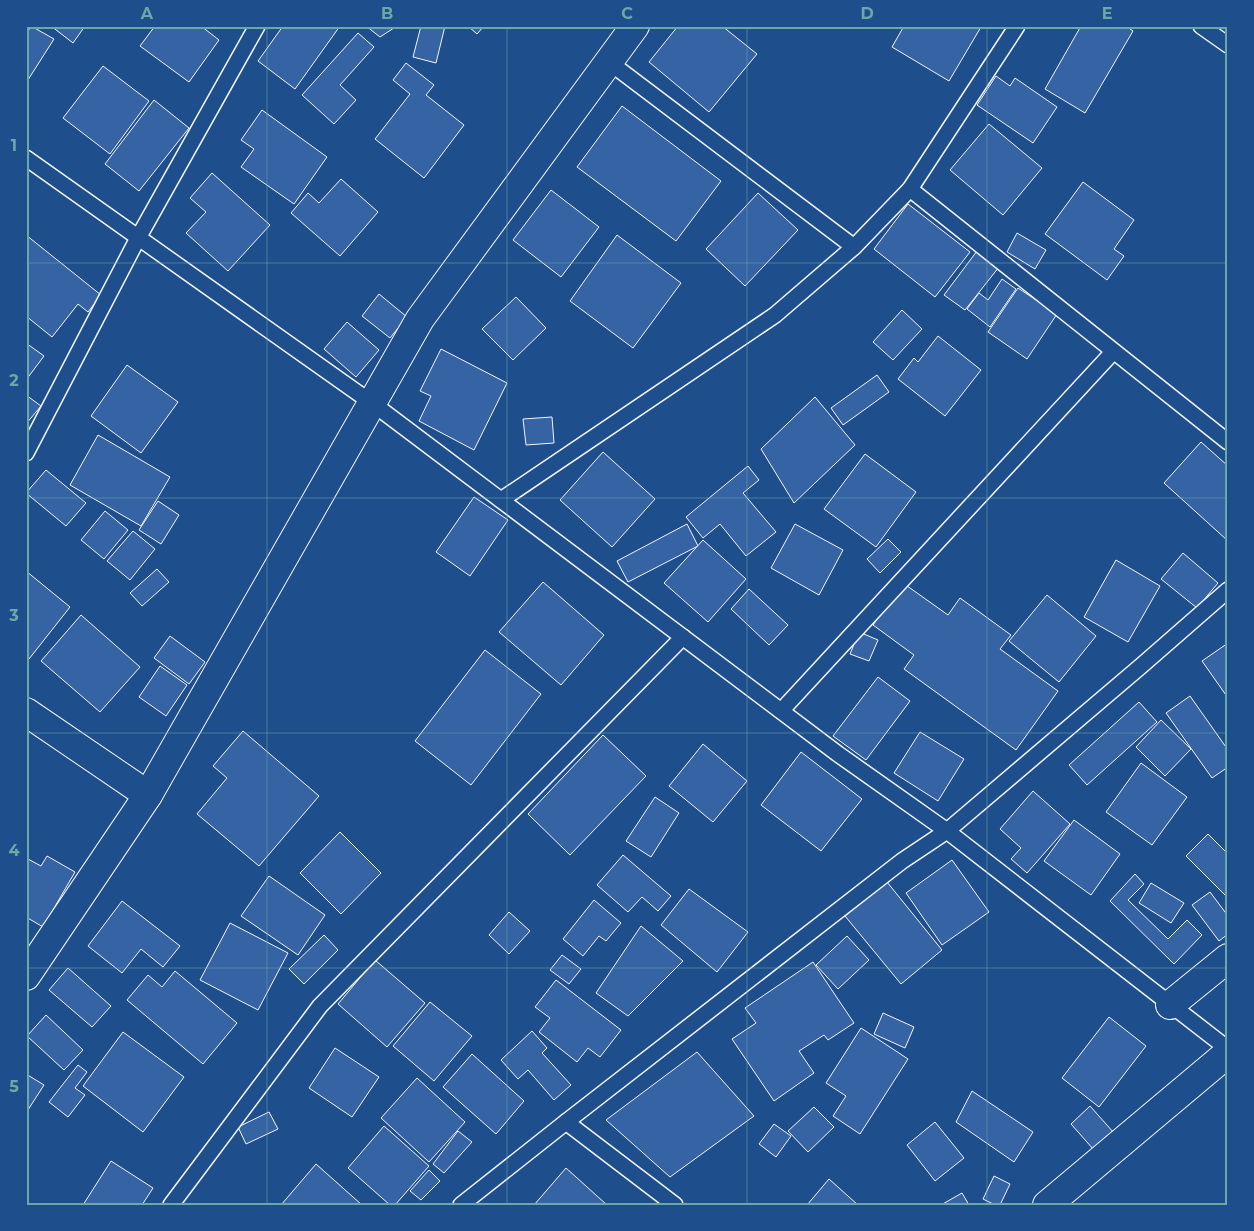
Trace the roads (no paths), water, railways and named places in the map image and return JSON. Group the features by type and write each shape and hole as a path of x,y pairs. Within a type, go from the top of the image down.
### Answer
{"street":[{"path":"26,976 148,795 420,319 635,26"},
{"path":"26,712 148,795"},
{"path":"1170,1005 1228,958"},
{"path":"1047,1205 1228,1051"}],"lane":[{"path":"26,453 138,238 257,26"},
{"path":"501,500 775,316 854,247 910,189 1018,26"},
{"path":"1202,26 1228,45"},
{"path":"609,62 854,247"},
{"path":"26,158 372,403 838,754 947,831 1228,1051"},
{"path":"910,189 1228,442"},
{"path":"781,710 1113,352"},
{"path":"461,1205 902,861 947,831 1142,666 1228,590"},
{"path":"171,1205 320,1006 683,637"},
{"path":"566,1122 675,1205"}]}
